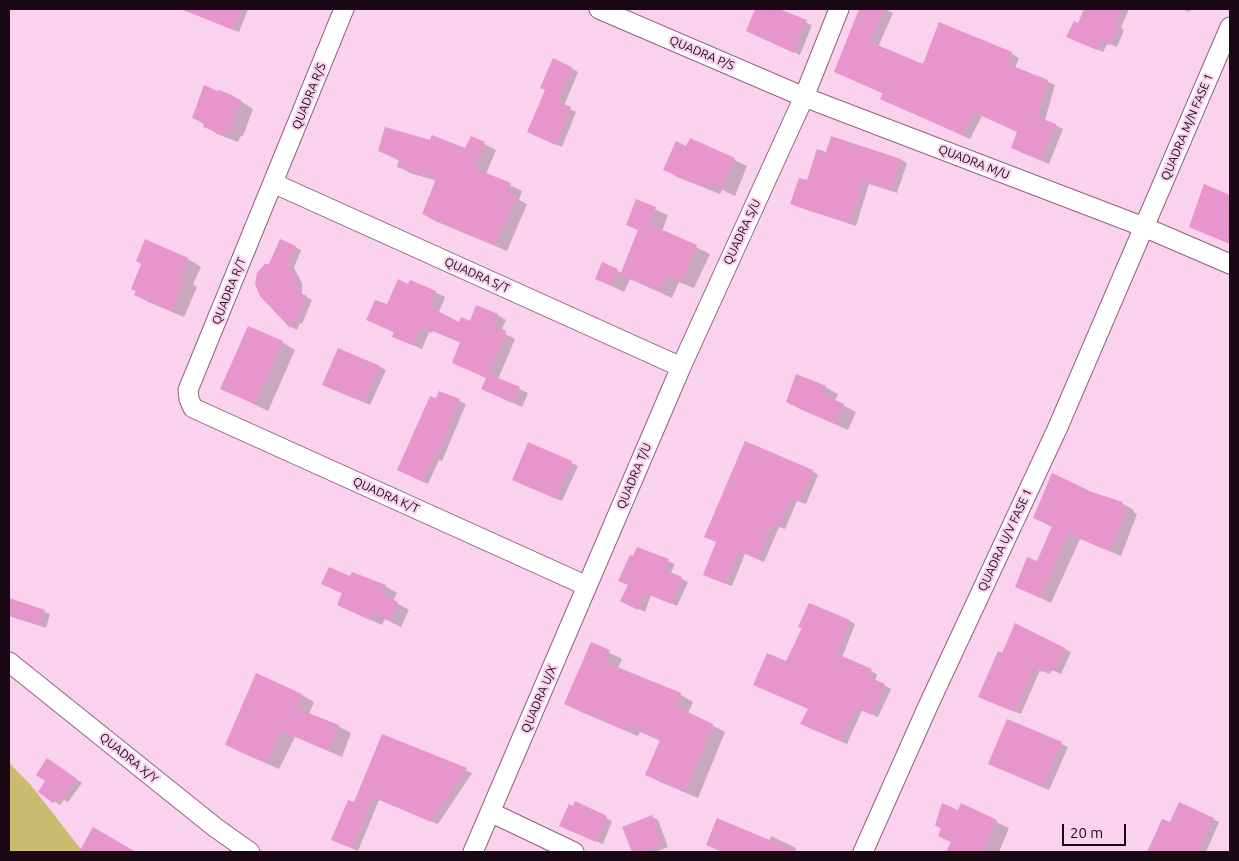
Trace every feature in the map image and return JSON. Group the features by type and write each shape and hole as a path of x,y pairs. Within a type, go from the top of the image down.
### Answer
{"street":[{"name":"QUADRA R/S","path":"273,183 344,9"},
{"name":"QUADRA P/S","path":"599,9 804,97"},
{"name":"QUADRA S/U","path":"681,367 804,97 839,9"},
{"name":"QUADRA M/N FASE 1","path":"1144,227 1230,27"},
{"name":"QUADRA M/U","path":"804,97 1144,227 1230,264"},
{"name":"QUADRA S/T","path":"273,183 681,367"},
{"name":"QUADRA R/T","path":"189,399 188,390 273,183"},
{"name":"QUADRA U/V FASE 1","path":"863,852 928,706 1058,427 1144,227"},
{"name":"QUADRA T/U","path":"588,586 681,367"},
{"name":"QUADRA K/T","path":"189,399 193,408 588,586"},
{"name":"QUADRA U/X","path":"473,852 588,586"},
{"name":"QUADRA X/Y","path":"9,662 216,828 250,852"},
{"path":"490,812 574,852"}],"shaded area":[{"path":"9,763 30,784 83,852 9,852"}],"building":[{"path":"181,9 241,9 233,30"},
{"path":"755,9 779,9 807,20 794,53 746,31"},
{"path":"859,9 885,9 870,42 923,64 939,22 1012,52 1008,64 1048,80 1037,117 1056,124 1041,160 1011,148 1017,132 974,112 962,135 880,99 883,93 834,72"},
{"path":"1084,9 1122,9 1115,24 1119,25 1110,45 1101,41 1097,50 1066,37 1074,21 1078,23"},
{"path":"553,58 573,68 558,102 571,107 556,145 527,132 545,90 540,88"},
{"path":"204,85 241,100 230,130 225,135 203,127 205,123 192,118"},
{"path":"385,127 430,140 432,135 465,148 471,136 485,142 474,168 511,183 507,193 516,196 496,245 422,214 436,179 397,167 399,159 378,151"},
{"path":"831,136 901,159 891,190 863,182 850,223 790,204 799,178 807,180 817,149 826,152"},
{"path":"690,138 735,158 722,189 709,184 707,188 663,170 676,141 686,146"},
{"path":"1204,184 1230,195 1230,244 1189,227"},
{"path":"636,199 656,207 649,224 697,245 681,282 666,275 659,291 620,275 638,230 626,225"},
{"path":"145,239 188,258 181,277 185,278 171,311 134,295 136,291 131,289 141,264 136,261"},
{"path":"280,239 296,246 288,263 296,279 297,291 307,296 296,321 294,321 290,328 260,296 255,284 257,273 265,264 269,264"},
{"path":"602,262 618,269 611,286 595,279"},
{"path":"398,279 408,284 410,280 436,291 430,307 459,322 461,317 470,321 476,305 498,314 493,325 498,325 496,329 506,333 489,374 520,387 512,403 481,389 486,378 452,363 460,342 423,327 423,329 420,328 412,345 392,337 394,332 366,320 375,300 387,304"},
{"path":"248,326 283,341 255,404 220,389"},
{"path":"338,348 380,366 364,402 322,385"},
{"path":"796,374 826,386 822,394 844,404 835,424 786,402"},
{"path":"439,391 460,399 436,459 432,458 422,481 397,470 430,396 436,398"},
{"path":"745,441 813,470 800,502 791,498 779,527 772,524 758,559 739,551 726,584 703,575 716,542 704,537"},
{"path":"528,442 572,461 556,499 512,480"},
{"path":"1052,473 1092,492 1123,502 1122,505 1127,507 1110,551 1068,534 1040,598 1015,587 1027,557 1037,561 1052,526 1033,518"},
{"path":"637,547 669,559 665,570 682,577 671,604 645,593 638,610 620,601 628,585 618,581 630,555 633,556"},
{"path":"329,567 350,576 352,572 386,585 382,594 398,602 390,621 373,614 370,620 337,605 342,593 321,584"},
{"path":"9,598 45,610 40,625 9,616"},
{"path":"809,603 850,620 837,654 872,669 869,677 885,684 872,715 856,708 841,741 800,724 808,709 753,685 767,653 786,661 802,628 798,627"},
{"path":"1015,623 1065,648 1055,671 1045,668 1043,672 1034,668 1015,712 978,697 998,651 1002,653"},
{"path":"591,642 610,650 605,662 681,693 675,706 713,724 685,792 645,775 660,740 627,726 625,730 564,704"},
{"path":"256,673 302,694 296,708 339,725 329,750 282,731 266,763 225,745"},
{"path":"1007,719 1062,742 1043,787 988,764"},
{"path":"382,734 467,768 431,822 373,797 352,848 331,840 348,800 354,802"},
{"path":"47,758 77,779 61,800 58,797 53,803 38,792 45,781 36,775"},
{"path":"575,801 607,816 596,842 559,826 569,804 573,806"},
{"path":"1179,802 1214,818 1199,852 1147,852 1162,819 1170,822"},
{"path":"942,803 958,810 961,803 997,820 983,852 946,852 951,842 938,836 941,829 935,825"},
{"path":"652,815 663,844 642,852 632,852 622,827"},
{"path":"717,818 798,852 722,852 706,845"},
{"path":"93,827 136,852 79,852"}]}
